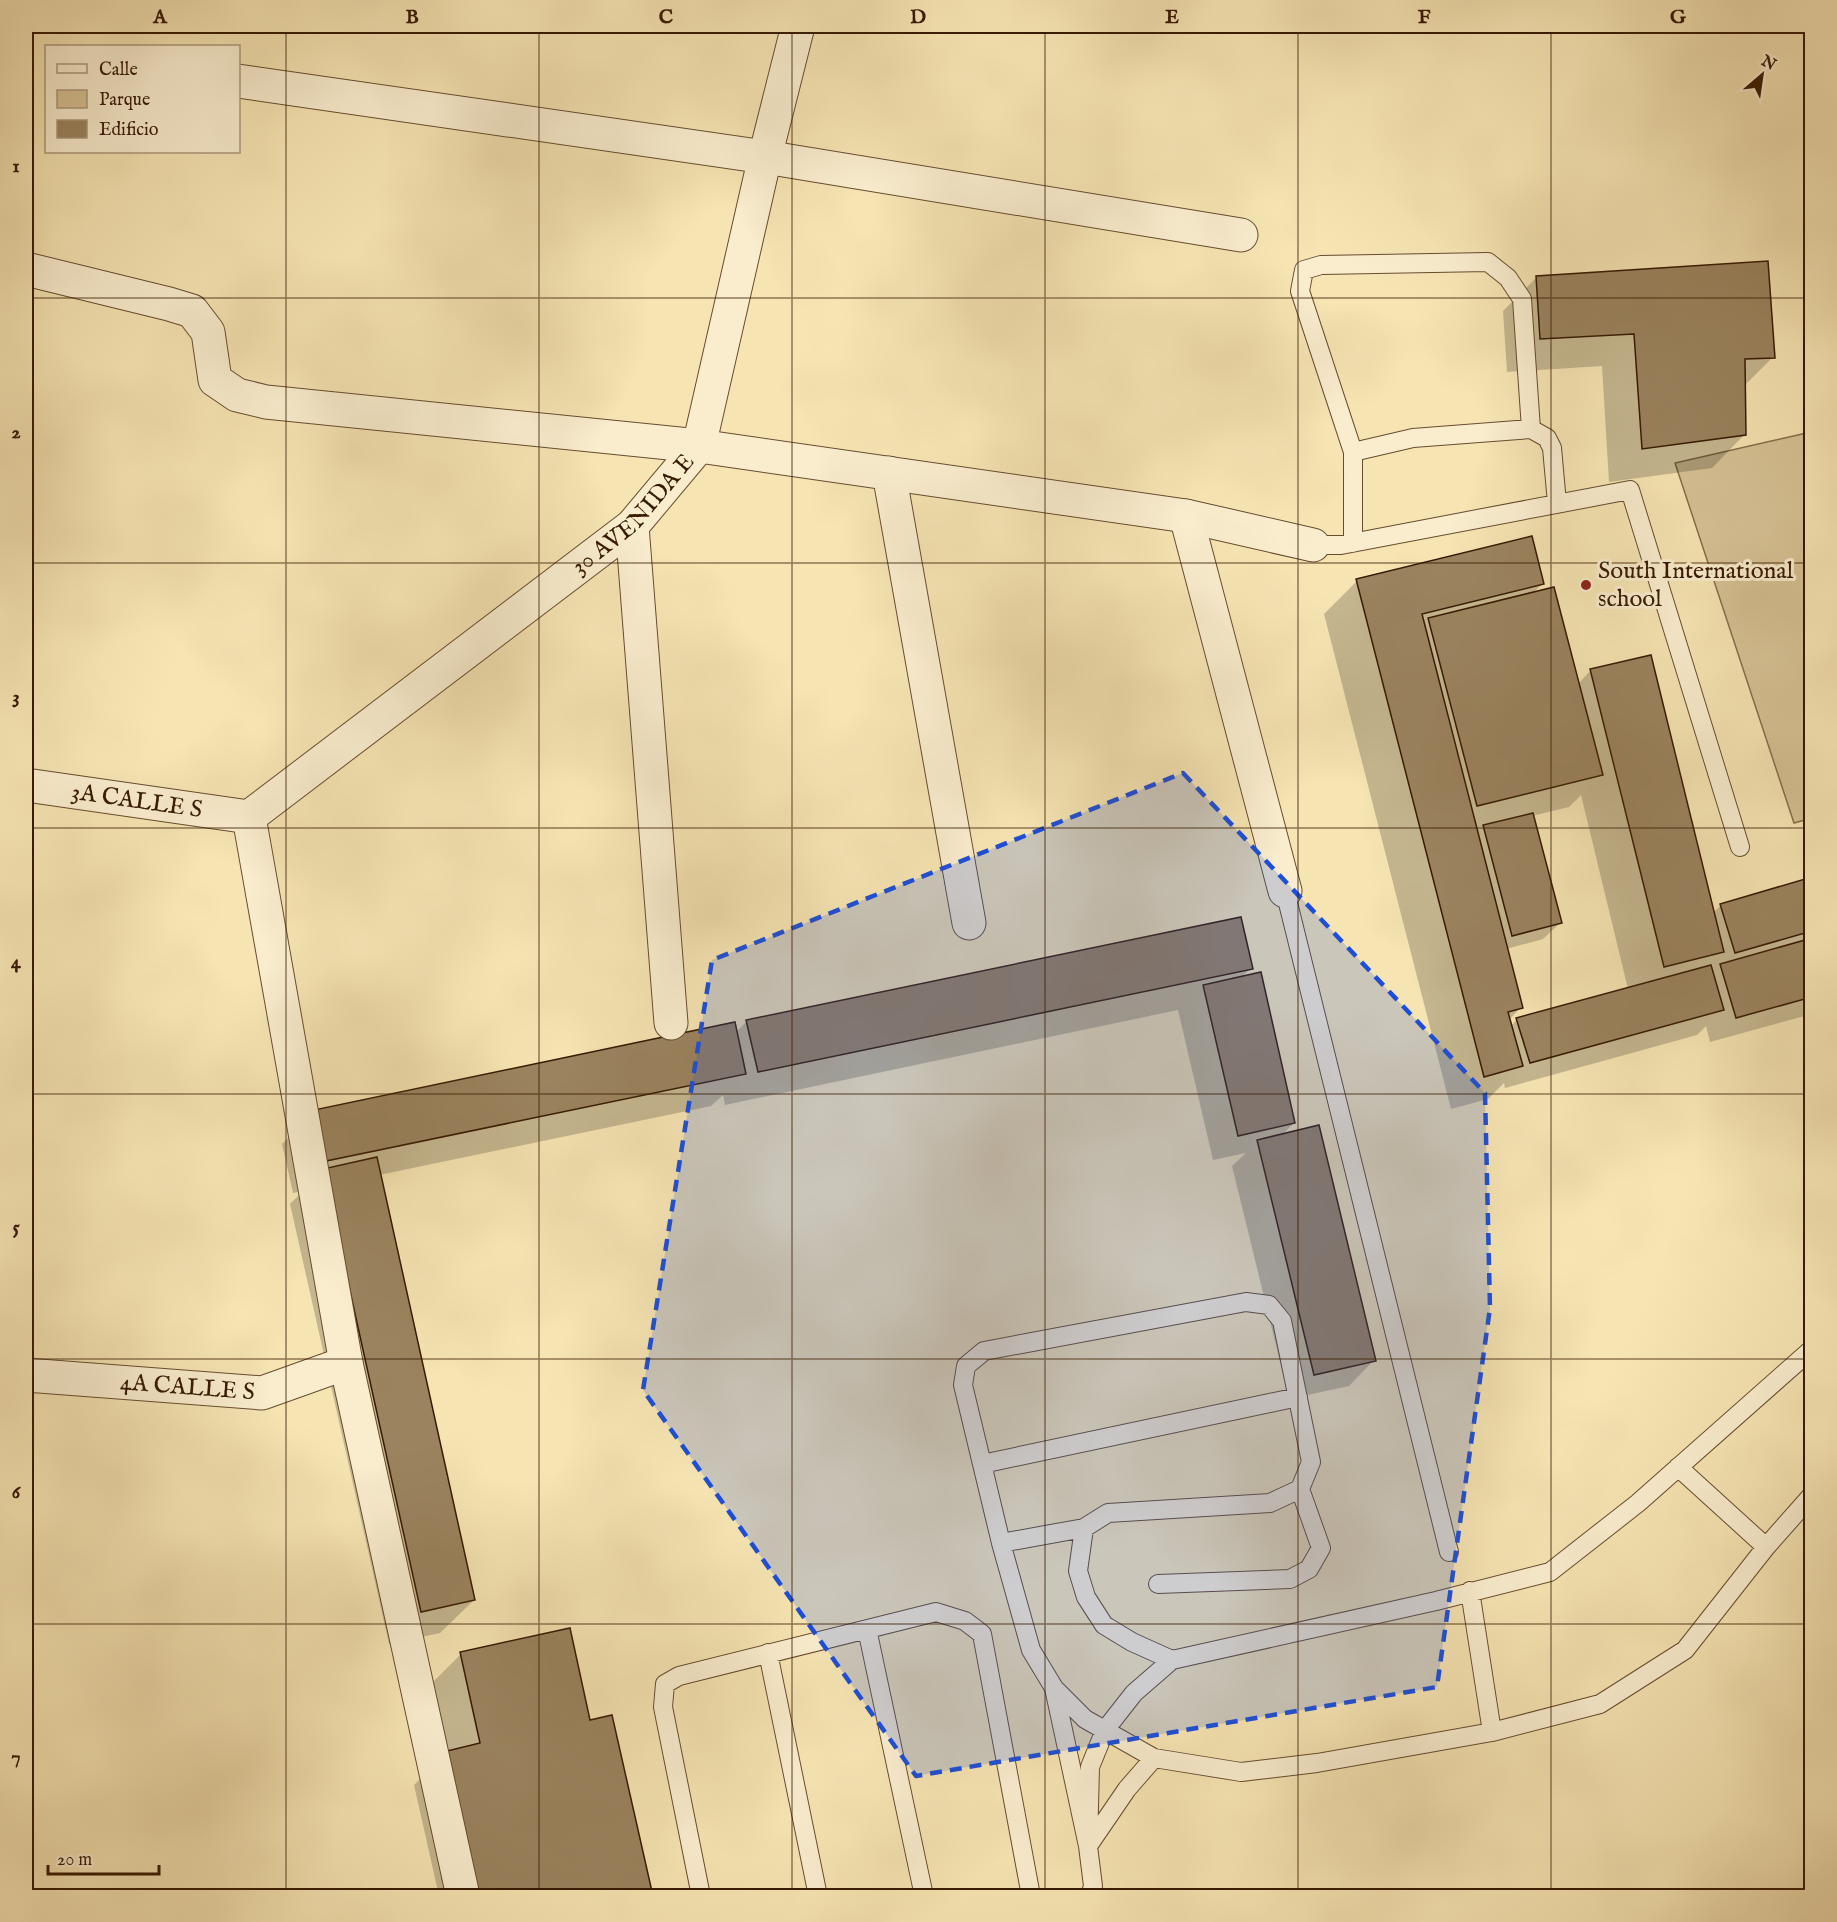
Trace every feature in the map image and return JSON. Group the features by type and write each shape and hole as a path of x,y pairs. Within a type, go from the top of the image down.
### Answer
{"street":[{"name":"30 AVENIDA E","path":"249,817 632,526 699,446 765,158 798,26"},
{"path":"240,81 765,158 1240,235"},
{"path":"26,269 192,311 208,332 215,380 237,395 266,402 699,446 1186,516 1313,545"},
{"path":"889,473 969,923"},
{"path":"1186,516 1285,891"},
{"path":"632,526 671,1023"},
{"name":"3A CALLE S","path":"26,785 249,817"},
{"path":"249,817 346,1363 463,1896"},
{"name":"4A CALLE S","path":"26,1375 262,1393 346,1363"}],"lane":[{"path":"1353,543 1353,452 1300,291 1304,270 1321,265 1488,262 1508,278 1522,299 1530,429"},
{"path":"1353,452 1413,438 1530,429 1547,438 1552,448 1557,503"},
{"path":"1313,545 1353,543 1630,490 1740,847"},
{"path":"1285,891 1449,1552"},
{"path":"1158,1584 1290,1579 1309,1569 1321,1548 1300,1489 1311,1462 1281,1321 1269,1305 1246,1302 984,1351 966,1366 963,1385 1001,1543 1031,1650 1054,1688 1085,1719 1154,1758 1241,1772 1317,1763 1492,1732 1600,1704 1685,1650 1766,1547 1812,1495"},
{"path":"1088,1846 1090,1767 1105,1730 1134,1693 1172,1660 1550,1572 1638,1503 1812,1349"},
{"path":"982,1464 1298,1397"},
{"path":"1678,1467 1766,1547"},
{"path":"1001,1543 1084,1528 1108,1513 1270,1503 1300,1489"},
{"path":"1084,1528 1078,1571 1086,1597 1104,1625 1132,1642 1172,1660"},
{"path":"1470,1591 1492,1732"},
{"path":"701,1896 663,1707 665,1684 679,1676 936,1612 965,1621 982,1634 1031,1896"},
{"path":"867,1629 924,1896"},
{"path":"768,1653 818,1896"},
{"path":"1054,1688 1088,1846 1093,1887 1090,1896"},
{"path":"1088,1846 1128,1789 1154,1758"}],"highlighted area":[{"path":"1183,773 1485,1093 1490,1308 1437,1687 916,1776 643,1390 712,960"}],"green space":[{"path":"1811,432 1812,818 1794,823 1675,463"}],"building":[{"path":"1768,261 1775,358 1745,359 1746,435 1642,449 1634,334 1540,339 1536,276"},
{"path":"1532,536 1544,584 1422,614 1523,1008 1508,1012 1523,1066 1484,1077 1356,579"},
{"path":"1554,587 1603,775 1477,806 1428,618"},
{"path":"1651,655 1724,952 1664,967 1590,669"},
{"path":"1533,813 1562,923 1512,936 1483,825"},
{"path":"1812,877 1812,931 1735,953 1720,904"},
{"path":"1241,917 1253,969 758,1072 746,1020"},
{"path":"1812,938 1812,997 1736,1018 1720,964"},
{"path":"1711,965 1724,1010 1530,1063 1516,1018"},
{"path":"1261,972 1295,1123 1238,1136 1203,985"},
{"path":"735,1022 746,1074 326,1161 314,1110"},
{"path":"1319,1125 1376,1361 1314,1375 1257,1140"},
{"path":"377,1157 475,1600 421,1612 323,1169"},
{"path":"570,1628 590,1720 612,1715 653,1896 479,1896 447,1751 480,1743 460,1652"}],"place":[{"name":"South International school","path":"1586,585"}]}
